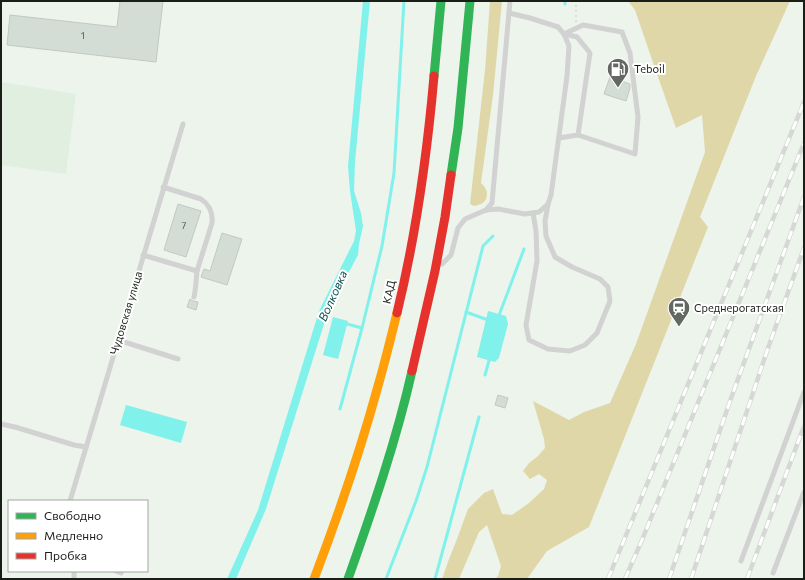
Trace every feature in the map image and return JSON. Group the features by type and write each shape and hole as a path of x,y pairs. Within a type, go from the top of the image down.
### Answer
{"highway":[{"name":"КАД","path":"314,579 333,530 351,476 378,387 400,300 418,212 430,126 441,1"},
{"path":"348,579 389,456 406,398 435,271 445,217 458,128 470,1"}],"lane":[{"path":"486,210 492,204 510,1"},
{"path":"509,13 558,27 564,34 569,46 567,76 559,138 551,195 545,221 546,236 554,257 572,267 600,279 608,287 610,301 597,333 585,345 570,351 548,349 529,340 526,325 537,261 536,232 533,213"},
{"path":"559,138 578,135 635,154 638,117 630,53 622,32 583,24 564,34"},
{"path":"564,34 577,37 590,53 578,135"},
{"name":"Чудовская улица","path":"70,500 183,124"},
{"path":"163,187 201,199 206,202 210,208 212,224 196,272 196,288 194,297"},
{"path":"435,271 451,255 458,228 465,218 486,210 498,209 525,214 539,212 548,204"},
{"path":"143,255 196,272"},
{"path":"118,340 178,360"},
{"path":"741,561 804,392"},
{"path":"1,424 74,445 86,447"},
{"path":"774,573 804,492"}],"path":[{"path":"575,28 576,1"}],"shaded area":[{"path":"490,1 502,1 493,95 481,183 485,188 487,197 484,202 474,206 470,204 485,70"},
{"path":"628,1 790,1 756,76 700,217 708,227 589,527 547,551 527,579 495,579 498,576 501,566 487,525 479,532 459,579 442,579 468,509 484,493 493,489 502,514 512,515 529,503 544,489 547,480 539,474 530,479 523,471 545,448 544,439 533,401 569,420 584,412 610,403 636,344 705,152 702,115 676,128 635,10"},
{"path":"1,82 76,94 66,174 1,165"}],"water":[{"name":"Волковка","path":"363,1 370,1 355,162 354,191 361,213 363,226 358,255 335,298 324,324 266,509 236,579 227,579 258,510 319,311 354,241 356,231 348,166"},
{"path":"488,311 506,316 508,324 499,358 495,362 477,357"},
{"path":"333,317 348,321 338,359 323,355"},
{"path":"126,405 187,422 181,443 120,425"}],"building":[{"path":"120,1 163,1 156,62 7,45 10,15 117,27"},
{"name":"Teboil","path":"610,77 630,84 626,101 604,94"},
{"path":"178,204 201,211 186,257 164,250"},
{"path":"222,233 242,239 227,285 201,277 204,269 210,271"},
{"path":"190,299 198,302 196,310 187,307"},
{"path":"498,395 508,398 505,408 495,405"}],"waterway":[{"path":"340,409 382,246 394,173 404,1"},
{"path":"386,579 416,501 427,467 483,246 493,236"},
{"path":"498,318 524,249"},
{"path":"466,312 488,320"},
{"path":"347,324 362,328"},
{"path":"485,375 490,357"},
{"path":"435,579 479,417"}],"railway":[{"path":"608,579 804,102"},
{"path":"625,579 804,143"},
{"path":"669,579 729,404 804,197"},
{"path":"691,579 768,348 804,248"},
{"path":"747,579 804,426"}],"traffic: fast":[{"path":"434,76 441,1"},
{"path":"451,175 458,128 470,1"},
{"path":"348,579 375,502 406,398 412,371"}],"traffic: slow":[{"path":"314,579 340,508 364,435 397,313"}],"traffic: jam":[{"path":"397,313 410,254 420,195 434,76"},
{"path":"412,371 435,271 451,175"}],"place":[{"name":"Teboil","path":"618,88"},
{"name":"Среднерогатская","path":"679,328"}]}
